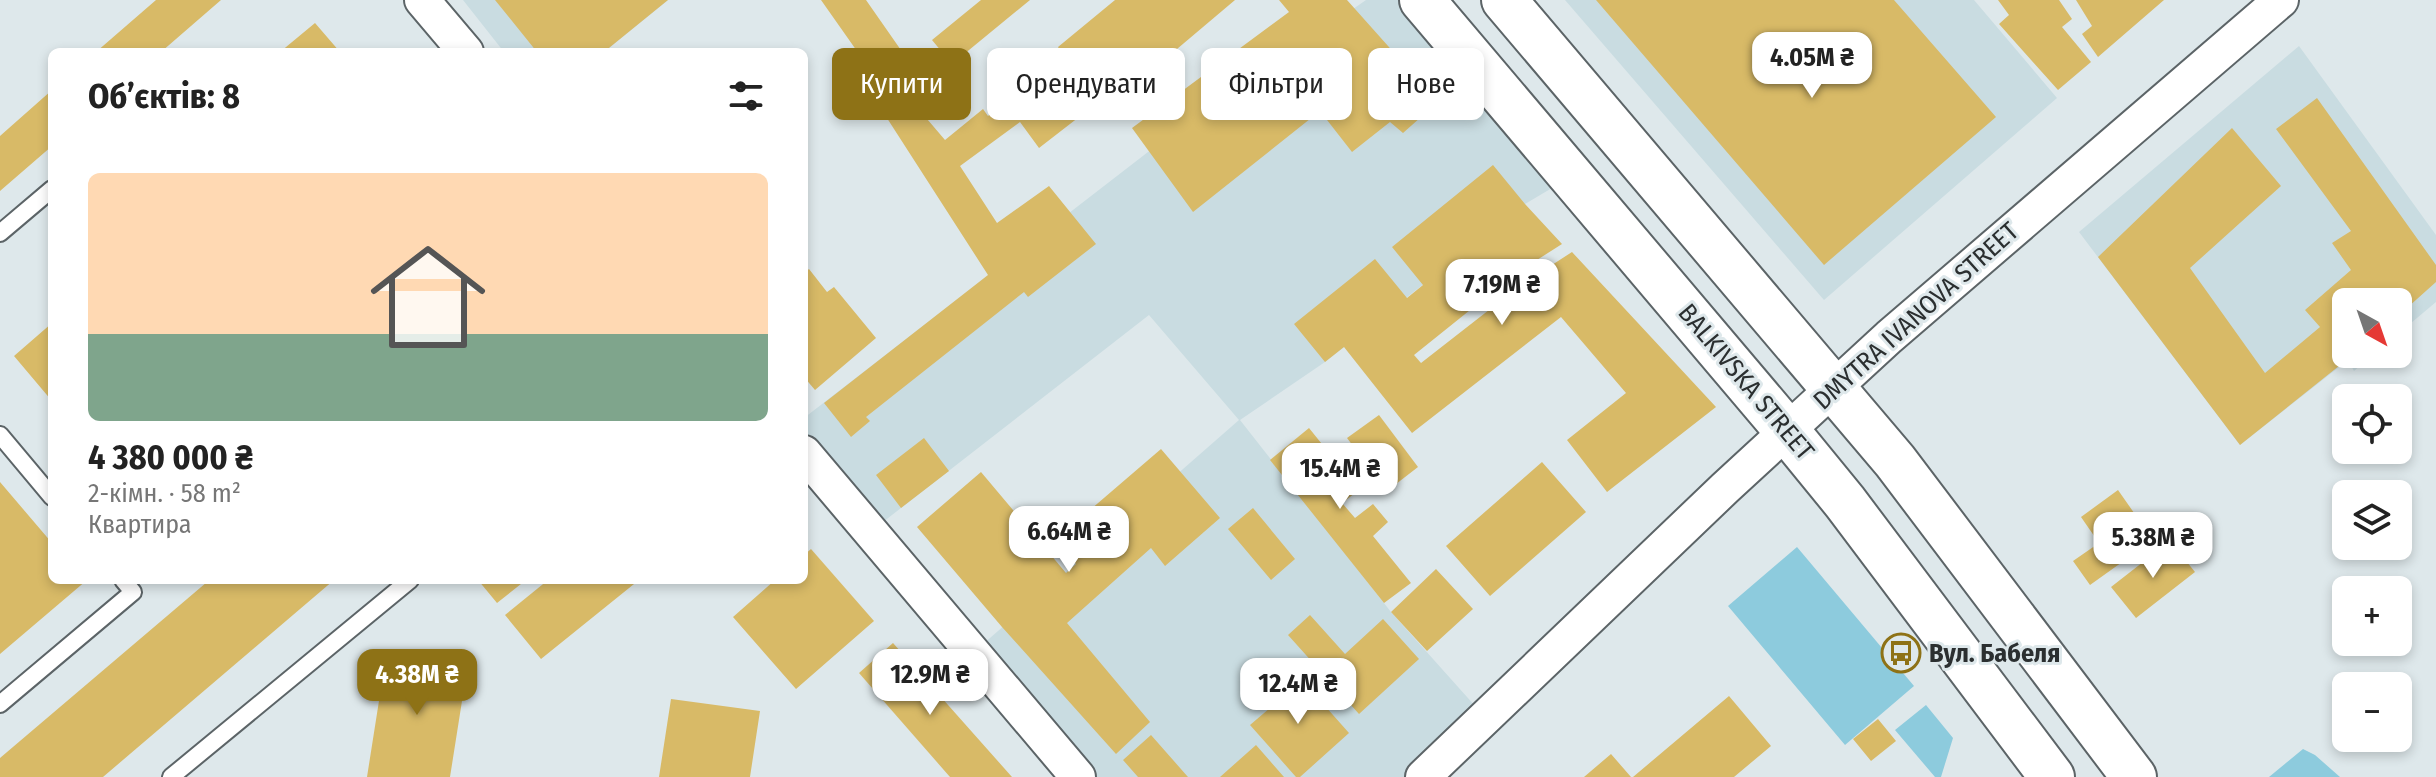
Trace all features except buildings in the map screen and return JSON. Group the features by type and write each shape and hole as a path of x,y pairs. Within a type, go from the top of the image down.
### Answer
{"main road":[{"name":"BALKIVSKA STREET","path":"1422,0 1845,502 2052,777"},
{"path":"1504,0 1835,387 1895,461 2134,777"}],"street":[{"path":"422,0 463,48"},
{"name":"DMYTRA IVANOVA STREET","path":"1423,777 1889,337 2281,0"},
{"path":"808,458 1078,777"}],"lane":[{"path":"0,233 48,192"},
{"path":"0,435 48,492"},
{"path":"0,704 133,592 126,584"},
{"path":"171,777 405,584"}],"shaded area":[{"path":"463,0 668,0 609,48 501,48"},
{"path":"1366,0 1400,0 1439,48 1368,48 1368,120 1484,120 1484,104 1552,188 1525,204 1325,362 1240,420 1391,612 1484,716 1420,777 1082,777 974,652 1239,420 1149,315 874,529 808,448 808,415 1148,152 1201,115 1201,120 1352,120 1352,48 1297,48"},
{"path":"1565,0 1974,0 2057,98 1824,300"},
{"path":"2299,46 2436,235 2436,302 2412,322 2412,288 2332,288 2332,368 2338,368 2240,445 2079,232"},
{"path":"1797,547 1914,686 1845,745 1728,606"},
{"path":"1926,705 1953,738 1941,777 1935,777 1895,730"},
{"path":"2303,749 2315,755 2340,777 2269,777"}],"place":[{"name":"Вул. Бабеля","path":"1901,653"}]}
